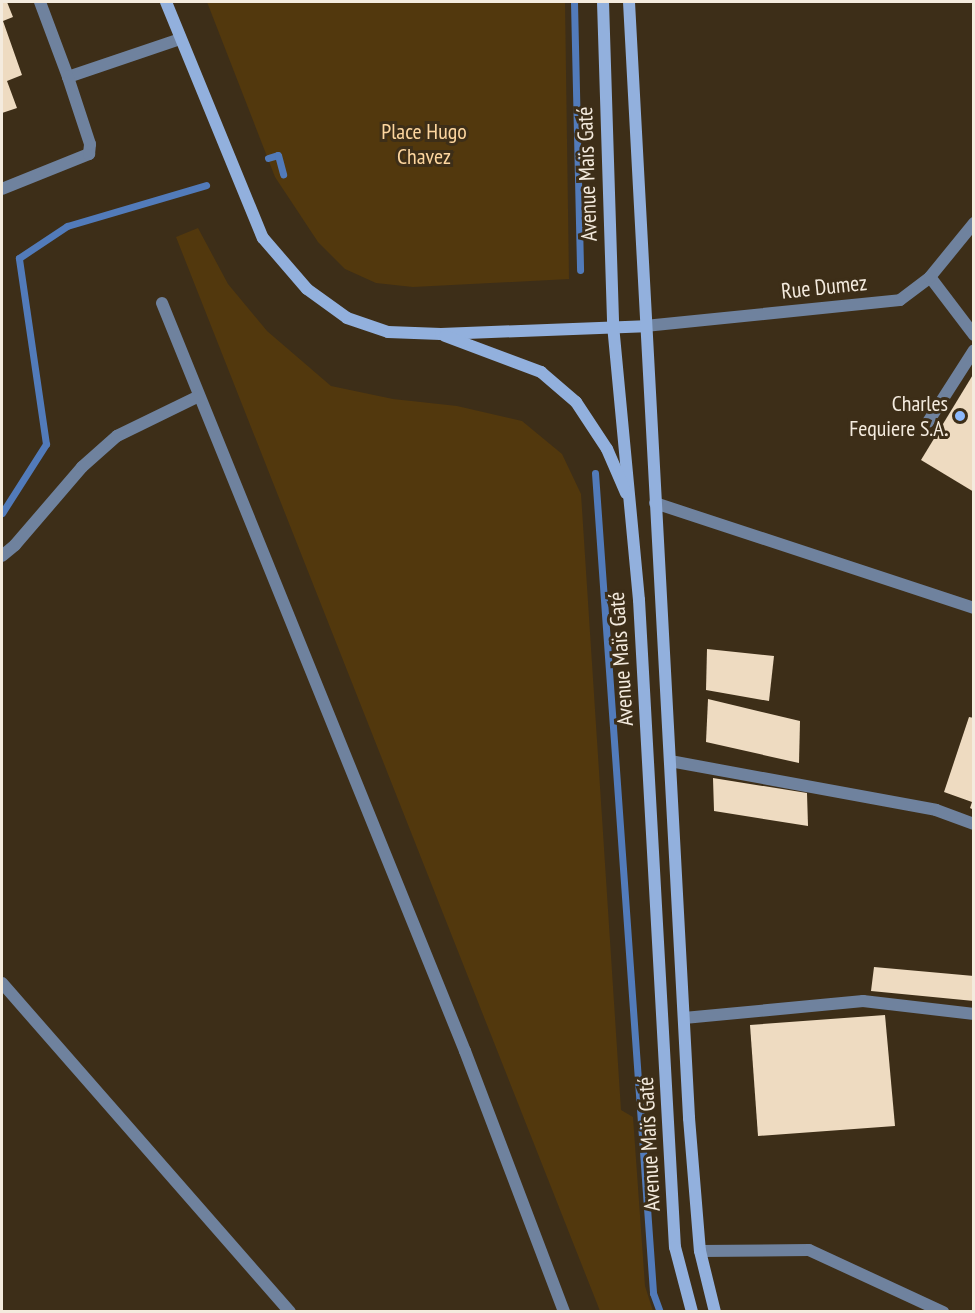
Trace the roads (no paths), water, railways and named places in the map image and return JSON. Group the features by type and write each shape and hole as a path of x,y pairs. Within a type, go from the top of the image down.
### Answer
{"main road":[{"path":"166,2 263,238 285,268 347,318 388,332 441,334 614,325 645,326"},
{"name":"Avenue Maïs Gaté","path":"603,2 614,325 630,503 659,917 675,1247 692,1311"},
{"name":"Avenue Maïs Gaté","path":"629,2 654,503 684,1018 700,1251 715,1311"},
{"path":"441,334 491,356 541,372 576,402 607,449 630,503"}],"street":[{"path":"2,189 89,154 90,144 40,2"},
{"path":"68,77 141,50 180,39"},
{"name":"Rue Dumez","path":"645,326 900,300 930,277 974,223"},
{"path":"930,277 974,335"},
{"path":"162,303 465,1051 564,1311"},
{"path":"928,422 974,350"},
{"path":"2,556 15,545 82,467 117,436 199,396"},
{"path":"654,503 974,608"},
{"path":"670,761 936,810 974,824"},
{"path":"2,983 290,1311"},
{"path":"684,1018 863,1001 974,1014"},
{"path":"700,1251 809,1250 943,1311"}],"waterway":[{"path":"574,2 580,270"},
{"path":"268,158 278,155 283,174"},
{"path":"2,513 46,444 19,258 67,226 206,185"},
{"path":"595,473 653,1293 660,1312"}],"place":[{"name":"Charles Fequiere S.A.","path":"960,416"}],"park label":[{"name":"Place Hugo Chavez","path":"424,144"}]}
